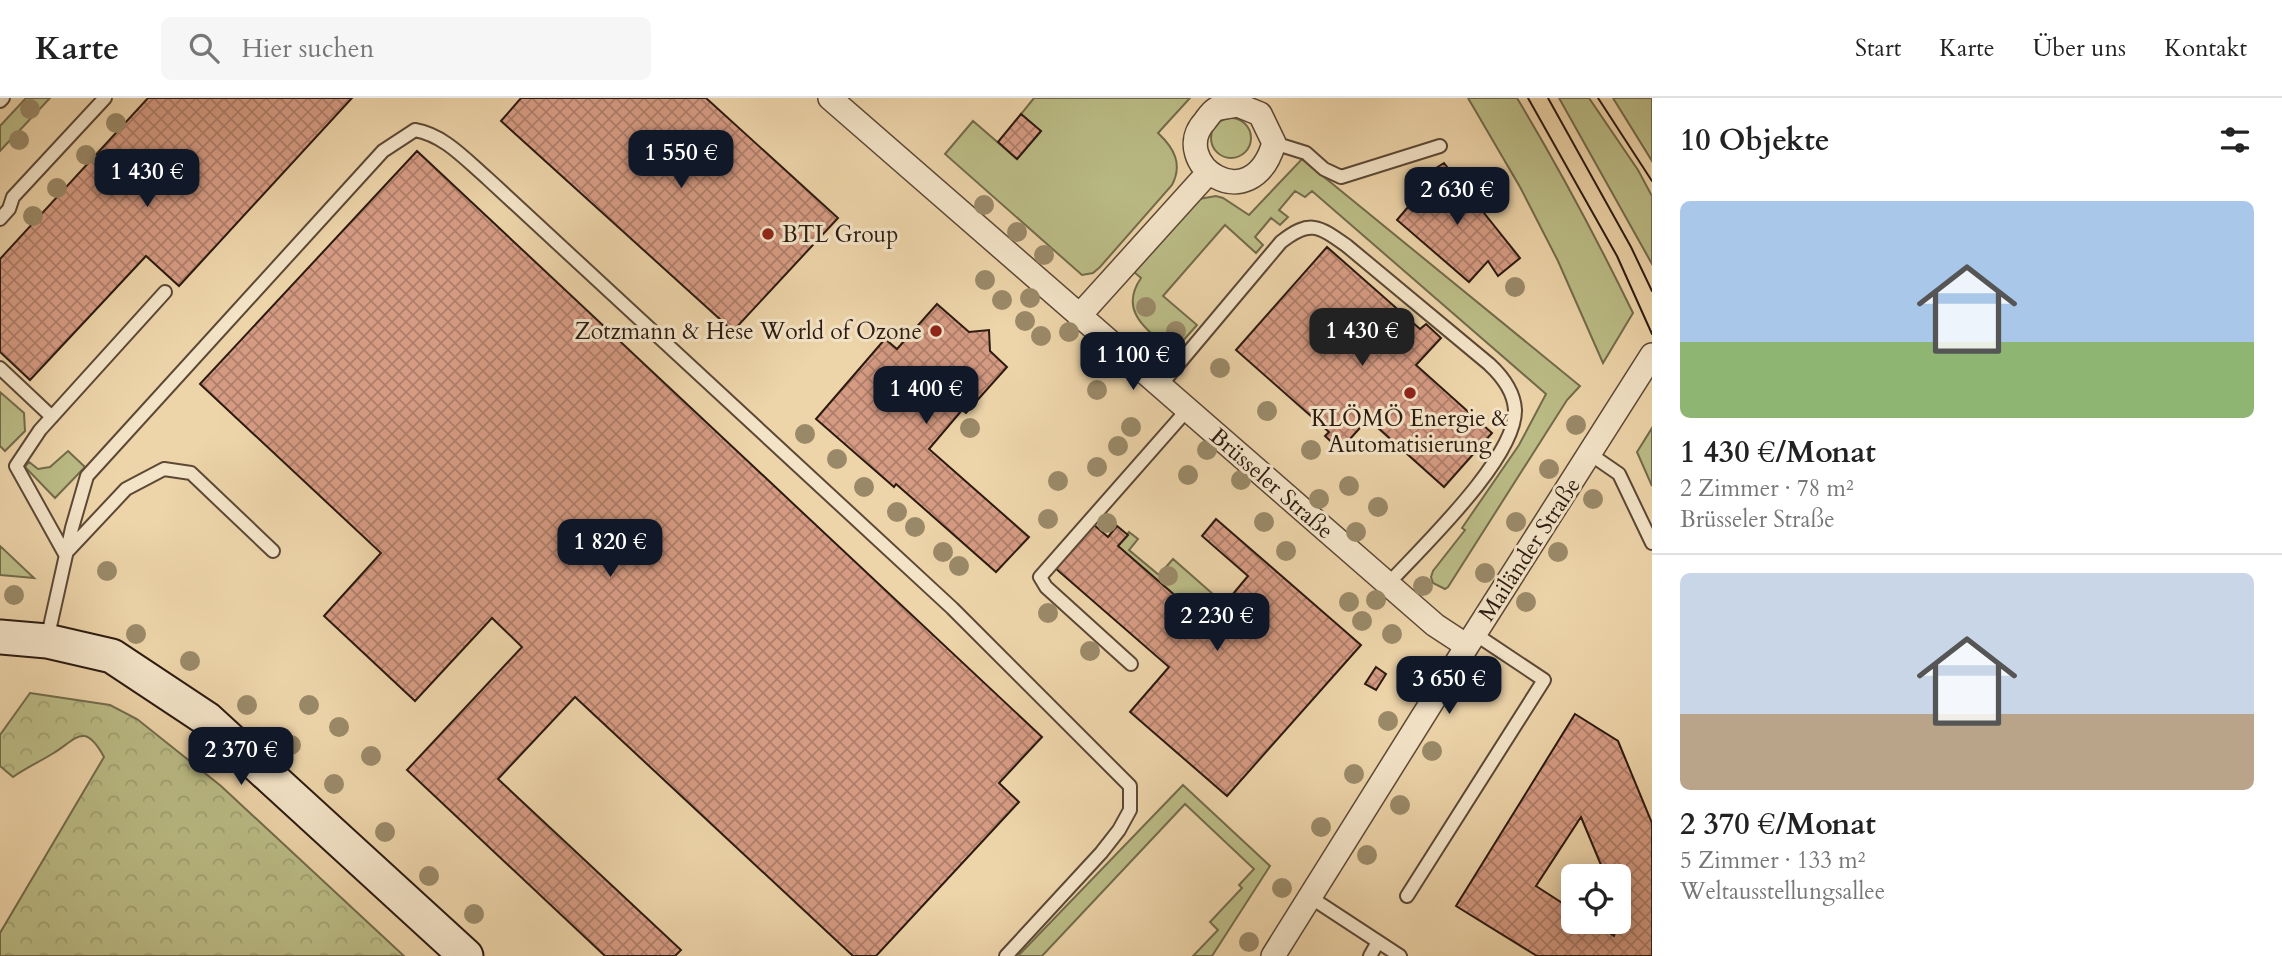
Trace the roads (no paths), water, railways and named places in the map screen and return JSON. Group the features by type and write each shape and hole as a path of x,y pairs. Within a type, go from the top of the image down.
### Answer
{"main road":[{"path":"0,637 47,641 112,656 207,719 466,956"}],"street":[{"name":"Brüsseler Straße","path":"830,98 1434,625 1471,640"},
{"path":"1238,105 1260,114 1274,143 1270,159 1253,177 1230,183 1208,173 1195,152 1198,128 1214,110 1238,105"},
{"path":"1079,316 1208,173"},
{"name":"Mailänder Straße","path":"1273,956 1652,355"}],"lane":[{"path":"0,219 9,209 13,197 105,98"},
{"path":"47,641 65,554 87,476 383,151 415,130 428,132 441,139 487,178 942,599 1130,786 1130,810 1119,830 1006,956"},
{"path":"1274,143 1306,153 1324,169 1341,177 1440,146"},
{"path":"1160,386 1281,242 1298,229 1314,227 1329,233 1347,246 1489,364 1502,376 1514,401 1515,413 1511,431 1488,473 1389,583"},
{"path":"65,554 16,466 51,417 165,292"},
{"path":"0,369 51,417"},
{"path":"1131,664 1046,587 1041,577 1187,410"},
{"path":"1590,454 1619,474 1652,543"},
{"path":"65,554 126,489 164,469 191,473 273,551"},
{"path":"1408,896 1544,680 1471,640"},
{"path":"1310,897 1400,956"},
{"path":"1370,956 1378,942"}],"tram line":[{"path":"1528,98 1617,256 1652,334"},
{"path":"1548,98 1631,247 1652,291"},
{"path":"1598,98 1652,181"}],"place":[{"name":"BTL Group","path":"768,234"},
{"name":"Zotzmann & Hese World of Ozone","path":"936,331"},
{"name":"KLÖMÖ Energie & Automatisierung","path":"1410,393"}]}
